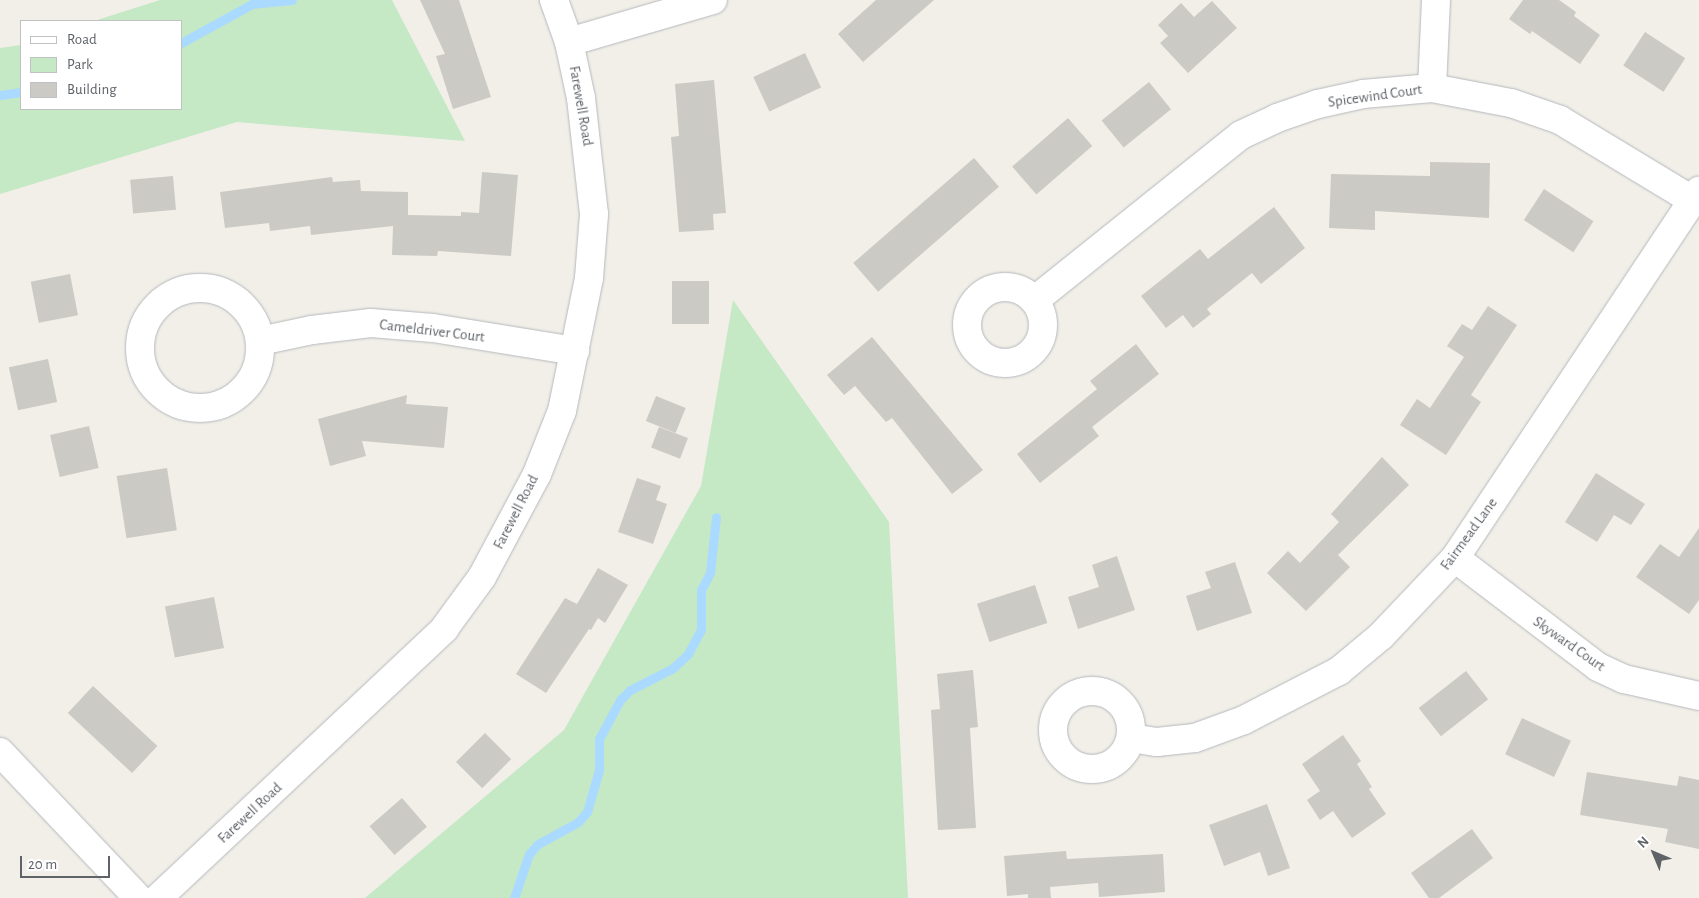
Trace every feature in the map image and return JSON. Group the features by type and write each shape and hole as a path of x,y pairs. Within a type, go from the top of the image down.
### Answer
{"street":[{"name":"Farewell Road","path":"158,898 444,628 482,577 521,507 562,411 590,278 594,214 589,150 569,42 554,0"},
{"path":"569,42 714,0"},
{"path":"1432,88 1436,0"},
{"name":"Spicewind Court","path":"1035,300 1241,135 1277,118 1318,104 1363,94 1432,88 1510,103 1560,120 1696,195"},
{"name":"Fairmead Lane","path":"1131,738 1157,742 1195,738 1296,695 1339,671 1381,636 1455,558 1696,195"},
{"path":"194,287 214,289 234,298 252,317 260,341 256,369 246,388 230,401 214,407 192,409 176,404 159,394 146,377 140,358 142,329 156,306 176,292 194,287"},
{"name":"Cameldriver Court","path":"260,341 312,330 371,323 434,328 575,351"},
{"name":"Skyward Court","path":"1455,558 1598,667 1624,679 1699,696"},
{"path":"0,752 138,898"}],"green space":[{"path":"160,0 392,0 465,141 237,122 0,194 0,48 20,45 20,110 182,110 182,20 97,20"},
{"path":"733,300 889,522 908,898 365,898 564,730 701,486"}],"building":[{"path":"420,0 459,0 491,97 453,109 436,56 445,54"},
{"path":"876,0 934,0 863,62 838,34"},
{"path":"1523,0 1559,0 1576,12 1574,16 1600,35 1580,64 1532,31 1530,34 1509,19"},
{"path":"1212,1 1237,28 1188,73 1160,43 1168,36 1158,25 1181,3 1194,17"},
{"path":"1645,32 1685,58 1663,92 1623,66"},
{"path":"805,53 821,87 769,112 753,77"},
{"path":"714,80 726,213 713,214 714,230 679,232 671,137 679,136 675,84"},
{"path":"1149,82 1171,109 1124,148 1102,120"},
{"path":"1068,118 1092,146 1036,194 1012,167"},
{"path":"974,158 999,187 878,292 853,263"},
{"path":"1430,162 1490,163 1489,218 1375,211 1375,230 1329,228 1331,174 1430,176"},
{"path":"482,172 518,175 511,256 438,251 437,256 392,255 393,226 311,235 310,226 270,231 269,223 225,228 220,192 332,177 333,182 360,180 361,191 408,192 408,215 461,216 461,212 479,213"},
{"path":"173,176 176,210 133,214 130,180"},
{"path":"1544,189 1593,221 1573,252 1524,220"},
{"path":"1274,207 1305,248 1261,284 1252,273 1207,309 1211,314 1193,328 1183,315 1166,328 1141,296 1200,249 1208,259"},
{"path":"70,274 78,315 39,323 31,282"},
{"path":"672,281 709,281 709,324 672,324"},
{"path":"1488,306 1517,325 1471,395 1481,402 1446,455 1400,425 1417,399 1430,408 1464,357 1447,346 1462,324 1472,330"},
{"path":"872,337 983,470 952,494 892,418 886,422 855,386 844,395 827,375"},
{"path":"1136,344 1159,374 1092,427 1099,436 1040,483 1017,454 1097,389 1090,381"},
{"path":"48,359 57,402 18,410 9,367"},
{"path":"407,395 406,404 448,407 444,448 362,441 366,456 330,466 318,419"},
{"path":"656,396 686,408 676,433 646,421"},
{"path":"89,426 99,468 60,477 50,435"},
{"path":"659,427 688,438 680,459 651,448"},
{"path":"1382,457 1409,485 1338,555 1350,567 1306,611 1267,573 1288,551 1300,563 1339,522 1331,514"},
{"path":"167,468 177,530 126,538 117,476"},
{"path":"1596,473 1645,504 1631,525 1614,515 1597,542 1565,522"},
{"path":"637,478 661,486 656,500 667,504 653,544 618,532"},
{"path":"1699,528 1699,600 1689,614 1636,577 1660,544 1679,557"},
{"path":"1117,556 1135,610 1078,629 1068,597 1099,587 1092,565"},
{"path":"1235,562 1252,613 1197,631 1186,596 1211,588 1205,572"},
{"path":"598,568 628,585 605,623 598,618 546,693 516,674 565,598 577,604"},
{"path":"1035,585 1047,623 989,642 977,604"},
{"path":"214,597 224,648 175,658 165,607"},
{"path":"973,670 978,727 970,728 976,828 938,830 931,710 940,709 937,674"},
{"path":"1466,671 1488,699 1441,736 1419,708"},
{"path":"93,686 157,746 132,773 68,713"},
{"path":"1522,718 1571,741 1554,777 1505,754"},
{"path":"485,733 511,759 482,788 456,762"},
{"path":"1343,735 1361,761 1357,764 1372,787 1369,789 1386,814 1352,838 1333,811 1320,820 1307,800 1320,791 1302,764"},
{"path":"1587,772 1677,786 1679,776 1699,780 1699,849 1665,842 1668,829 1580,815"},
{"path":"402,798 427,827 394,855 370,826"},
{"path":"1267,804 1290,868 1268,876 1260,852 1224,866 1209,825"},
{"path":"1472,829 1493,858 1439,898 1429,898 1411,873"},
{"path":"1066,851 1067,859 1163,854 1165,892 1099,897 1098,883 1050,887 1051,898 1028,898 1028,894 1007,896 1004,856"}],"waterway":[{"path":"182,42 252,4 292,0"},
{"path":"0,95 20,92"},
{"path":"514,898 529,854 538,844 578,822 587,812 599,770 599,739 620,700 630,690 673,668 688,654 701,630 701,590 710,573 716,517"}]}
